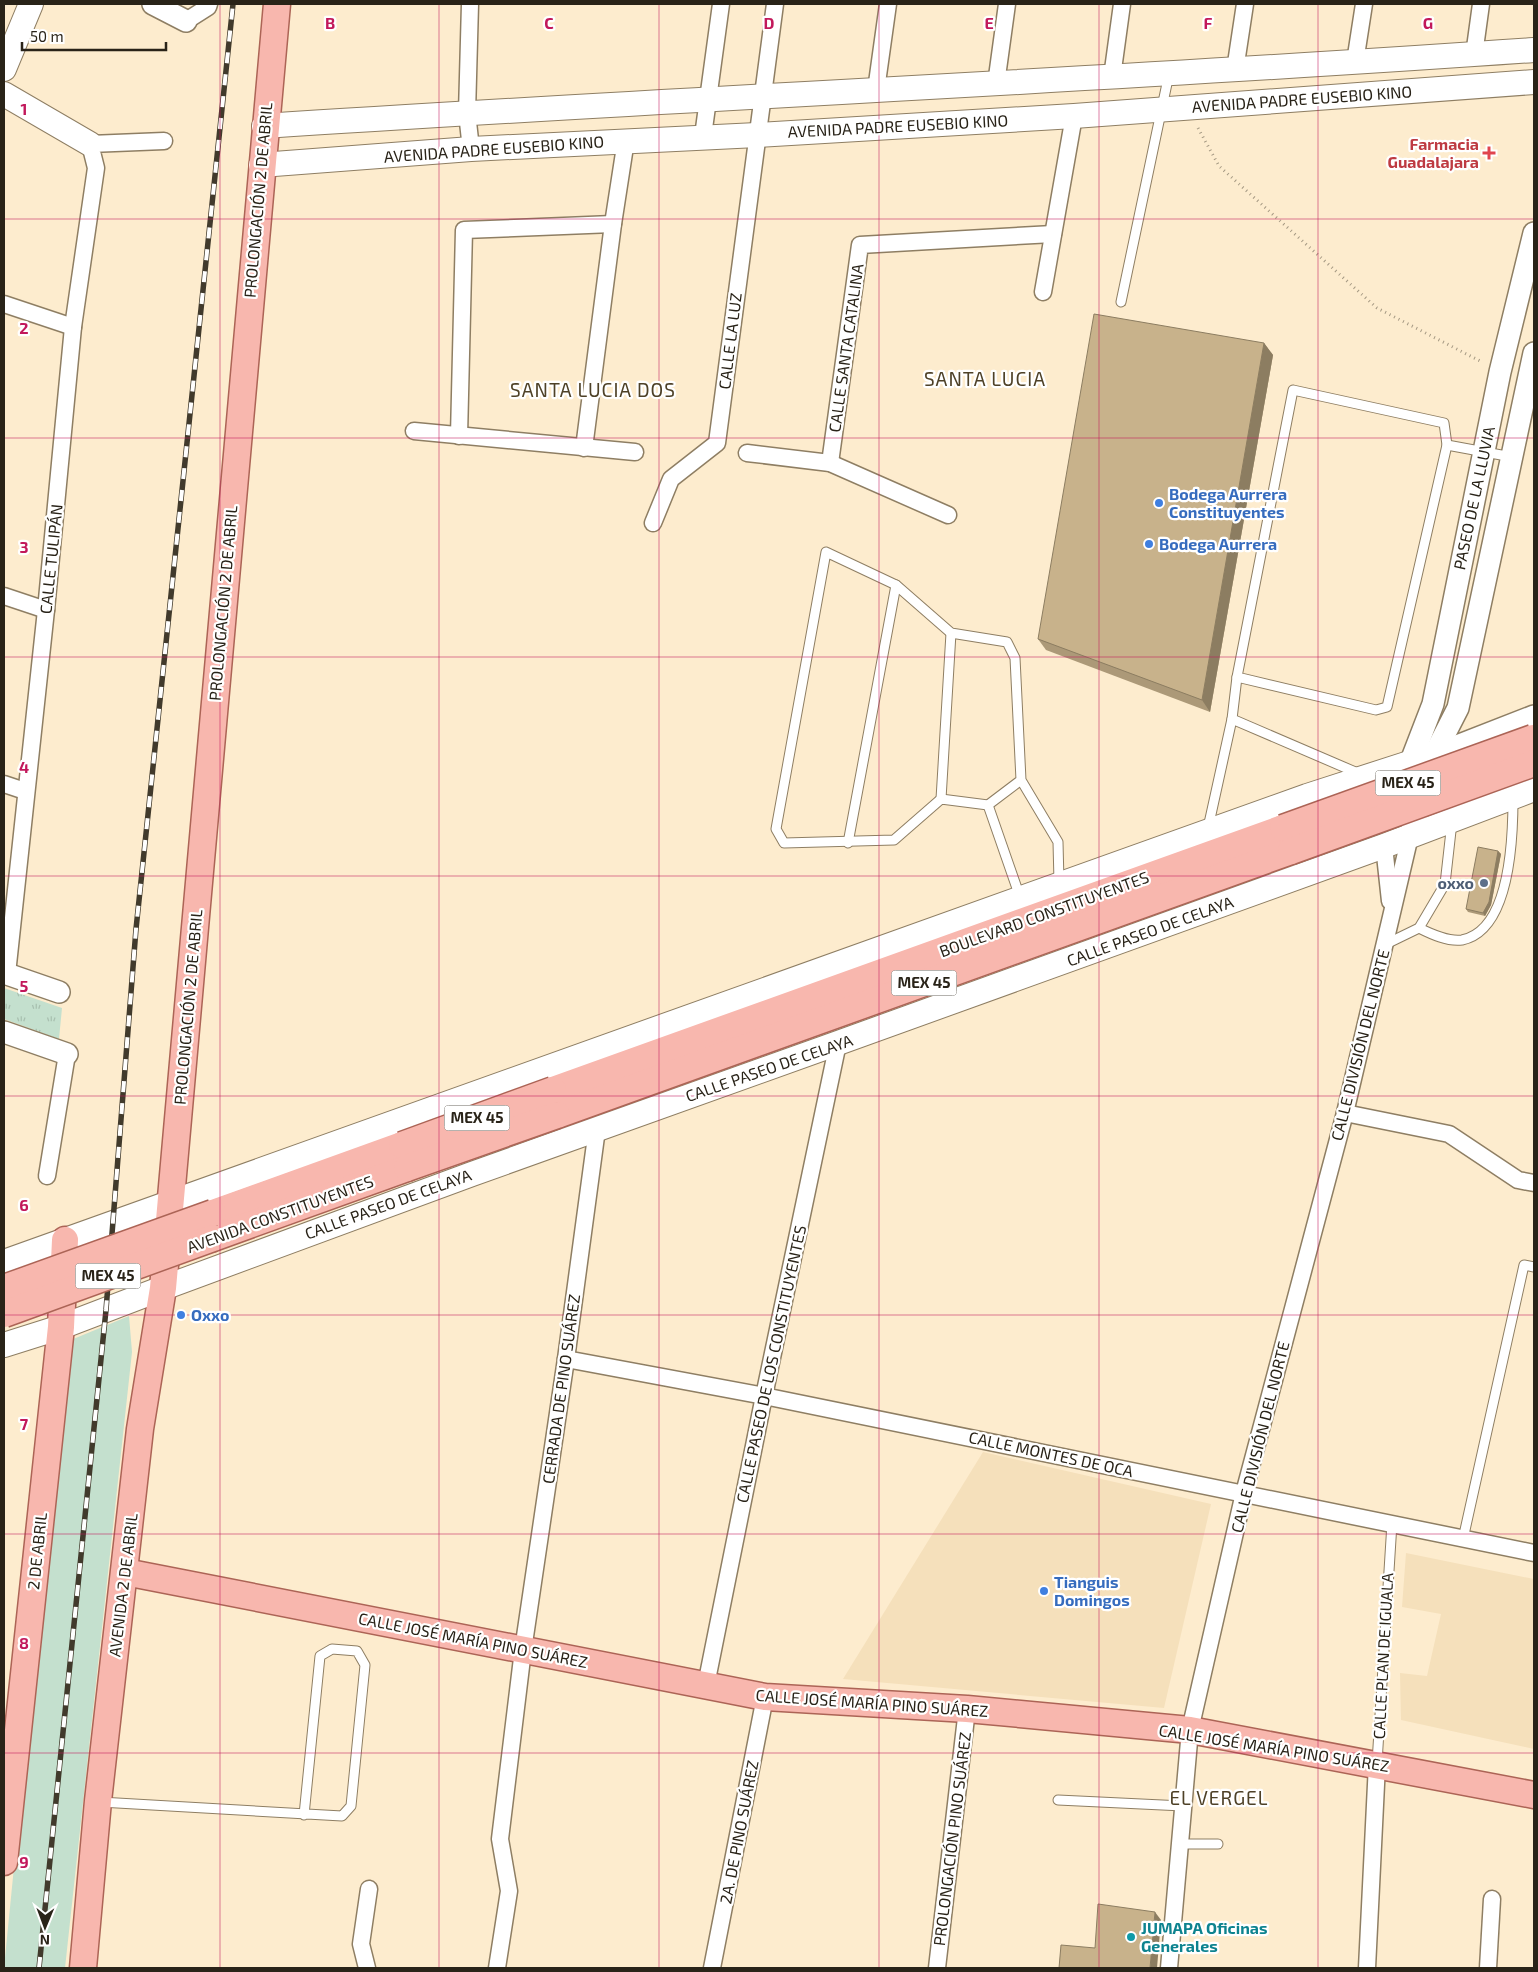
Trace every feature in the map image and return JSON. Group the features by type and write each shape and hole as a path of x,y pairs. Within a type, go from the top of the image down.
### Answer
{"main road":[{"path":"4,69 31,4"},
{"name":"PROLONGACIÓN 2 DE ABRIL","path":"171,1203 264,126 277,4"},
{"name":"AVENIDA PADRE EUSEBIO KINO","path":"264,126 708,98 1169,74 1534,50"},
{"name":"AVENIDA PADRE EUSEBIO KINO","path":"261,165 471,149 703,136 757,135 1074,116 1534,82"},
{"path":"4,94 90,144"},
{"name":"BOULEVARD CONSTITUYENTES","path":"548,1093 1287,839 1534,739"},
{"path":"4,1262 450,1102 548,1093 1021,899 1307,796 1434,755"},
{"name":"CALLE PASEO DE CELAYA","path":"4,1345 62,1328 162,1288 559,1142 1384,846 1524,793"},
{"name":"AVENIDA CONSTITUYENTES","path":"4,1314 213,1226 404,1156 548,1093"},
{"name":"AVENIDA 2 DE ABRIL","path":"83,1968 98,1801 140,1429 162,1288 171,1203"},
{"name":"AVENIDA CONSTITUYENTES","path":"4,1288 213,1226"},
{"name":"2 DE ABRIL","path":"4,1862 62,1328 65,1240"},
{"name":"CALLE JOSÉ MARÍA PINO SUÁREZ","path":"125,1572 765,1697 967,1709 1190,1730 1534,1795"}],"street":[{"path":"153,4 186,21 208,7 209,4"},
{"path":"470,4 467,113 471,149"},
{"path":"703,136 721,4"},
{"name":"CALLE LA LUZ","path":"653,523 671,479 717,443 775,4"},
{"path":"876,90 888,4"},
{"path":"996,84 1007,4"},
{"path":"1112,77 1122,4"},
{"path":"1235,70 1245,4"},
{"path":"1356,62 1364,4"},
{"path":"1474,55 1481,4"},
{"path":"1043,292 1074,116"},
{"path":"584,448 613,224 626,140"},
{"path":"90,144 164,141"},
{"name":"CALLE TULIPÁN","path":"5,974 46,610 73,327 96,168 90,144"},
{"path":"459,436 464,230 613,224"},
{"name":"PASEO DE LA LLUVIA","path":"1410,762 1433,704 1500,372 1534,233"},
{"name":"CALLE SANTA CATALINA","path":"830,464 860,245 1053,234"},
{"path":"4,304 73,327"},
{"name":"PASEO DE LA LLUVIA","path":"1434,755 1458,708 1534,353"},
{"path":"414,431 635,452"},
{"path":"747,453 830,464 948,515"},
{"path":"4,596 46,610"},
{"path":"1481,736 1477,754 1478,772 1486,784 1496,792 1524,793"},
{"path":"1434,755 1481,736 1534,739"},
{"name":"CALLE DIVISIÓN DEL NORTE","path":"1169,1968 1190,1730 1244,1493 1345,1113 1410,836 1434,755"},
{"name":"CALLE DIVISIÓN DEL NORTE","path":"1392,914 1384,846 1410,762"},
{"path":"4,784 26,791"},
{"path":"1307,796 1330,807 1338,826 1338,839 1334,851 1322,868"},
{"path":"5,974 59,992"},
{"path":"4,1032 67,1054 47,1176"},
{"name":"CALLE PASEO DE LOS CONSTITUYENTES","path":"706,1685 838,1043"},
{"path":"548,1093 521,1096 520,1112 529,1133 544,1142 559,1142"},
{"path":"450,1102 465,1106 474,1116 483,1133 480,1161 472,1174"},
{"path":"1345,1113 1449,1134 1518,1180 1534,1183"},
{"name":"CERRADA DE PINO SUÁREZ","path":"497,1968 510,1891 500,1840 523,1650 566,1359 596,1129"},
{"path":"222,1266 208,1255 204,1229 210,1205 224,1184"},
{"name":"CALLE MONTES DE OCA","path":"566,1359 764,1396 1534,1554"},
{"name":"2A. DE PINO SUÁREZ","path":"712,1968 765,1697"},
{"name":"PROLONGACIÓN PINO SUÁREZ","path":"937,1968 967,1709"},
{"name":"CALLE PLAN DE IGUALA","path":"1367,1968 1377,1764"},
{"path":"366,1968 361,1944 370,1889"},
{"path":"1488,1968 1492,1899"}],"lane":[{"path":"1121,302 1169,74"},
{"path":"1207,832 1232,719 1237,677 1293,390 1444,424 1447,445 1387,707 1376,710 1237,677"},
{"path":"1447,445 1512,457"},
{"path":"951,633 941,799 894,840 848,843 784,843 776,829 826,552 896,585 951,633 1007,642 1015,658 1021,780 1058,842 1060,885"},
{"path":"848,843 896,585"},
{"path":"1232,719 1367,777"},
{"path":"941,799 988,805 1021,780"},
{"path":"1419,928 1437,937 1461,940 1477,934 1490,921 1500,902 1524,793"},
{"path":"988,805 1021,899"},
{"path":"1384,946 1419,928 1445,884 1453,820"},
{"path":"1463,1539 1524,1265 1534,1267"},
{"name":"CALLE PLAN DE IGUALA","path":"1377,1764 1392,1524"},
{"path":"98,1801 304,1815 342,1816 352,1806 365,1665 358,1651 332,1649 320,1656 304,1815"},
{"path":"1058,1800 1184,1806"},
{"path":"1180,1844 1218,1844"}],"path":[{"path":"1187,108 1219,166 1377,308 1500,372"}],"shaded area":[{"name":"Tianguis Domingos","path":"983,1452 1211,1504 1164,1708 843,1679"},
{"path":"1406,1553 1534,1579 1534,1749 1401,1720 1400,1673 1427,1676 1441,1614 1402,1607"}],"green space":[{"path":"4,988 62,1008 59,1039 4,1019"},
{"path":"129,1316 132,1352 65,1968 4,1968 66,1342"}],"building":[{"name":"Bodega Aurrera Constituyentes","path":"1094,314 1264,343 1202,700 1038,639"},
{"name":"oxxo","path":"1478,847 1498,851 1489,902 1483,913 1466,909"},
{"name":"JUMAPA Oficinas Generales","path":"1098,1904 1155,1912 1150,1968 1059,1968 1061,1945 1095,1948"}],"railway":[{"path":"39,1968 106,1310 136,929 233,4"}],"place":[{"name":"Farmacia Guadalajara","path":"1489,153"},
{"name":"Bodega Aurrera Constituyentes","path":"1159,503"},
{"name":"Bodega Aurrera","path":"1149,544"},
{"name":"oxxo","path":"1484,883"},
{"name":"Oxxo","path":"181,1315"},
{"name":"Tianguis Domingos","path":"1044,1591"},
{"name":"JUMAPA Oficinas Generales","path":"1131,1937"}],"district":[{"name":"SANTA LUCIA","path":"985,379"},
{"name":"SANTA LUCIA DOS","path":"593,390"},
{"name":"EL VERGEL","path":"1219,1798"}]}
